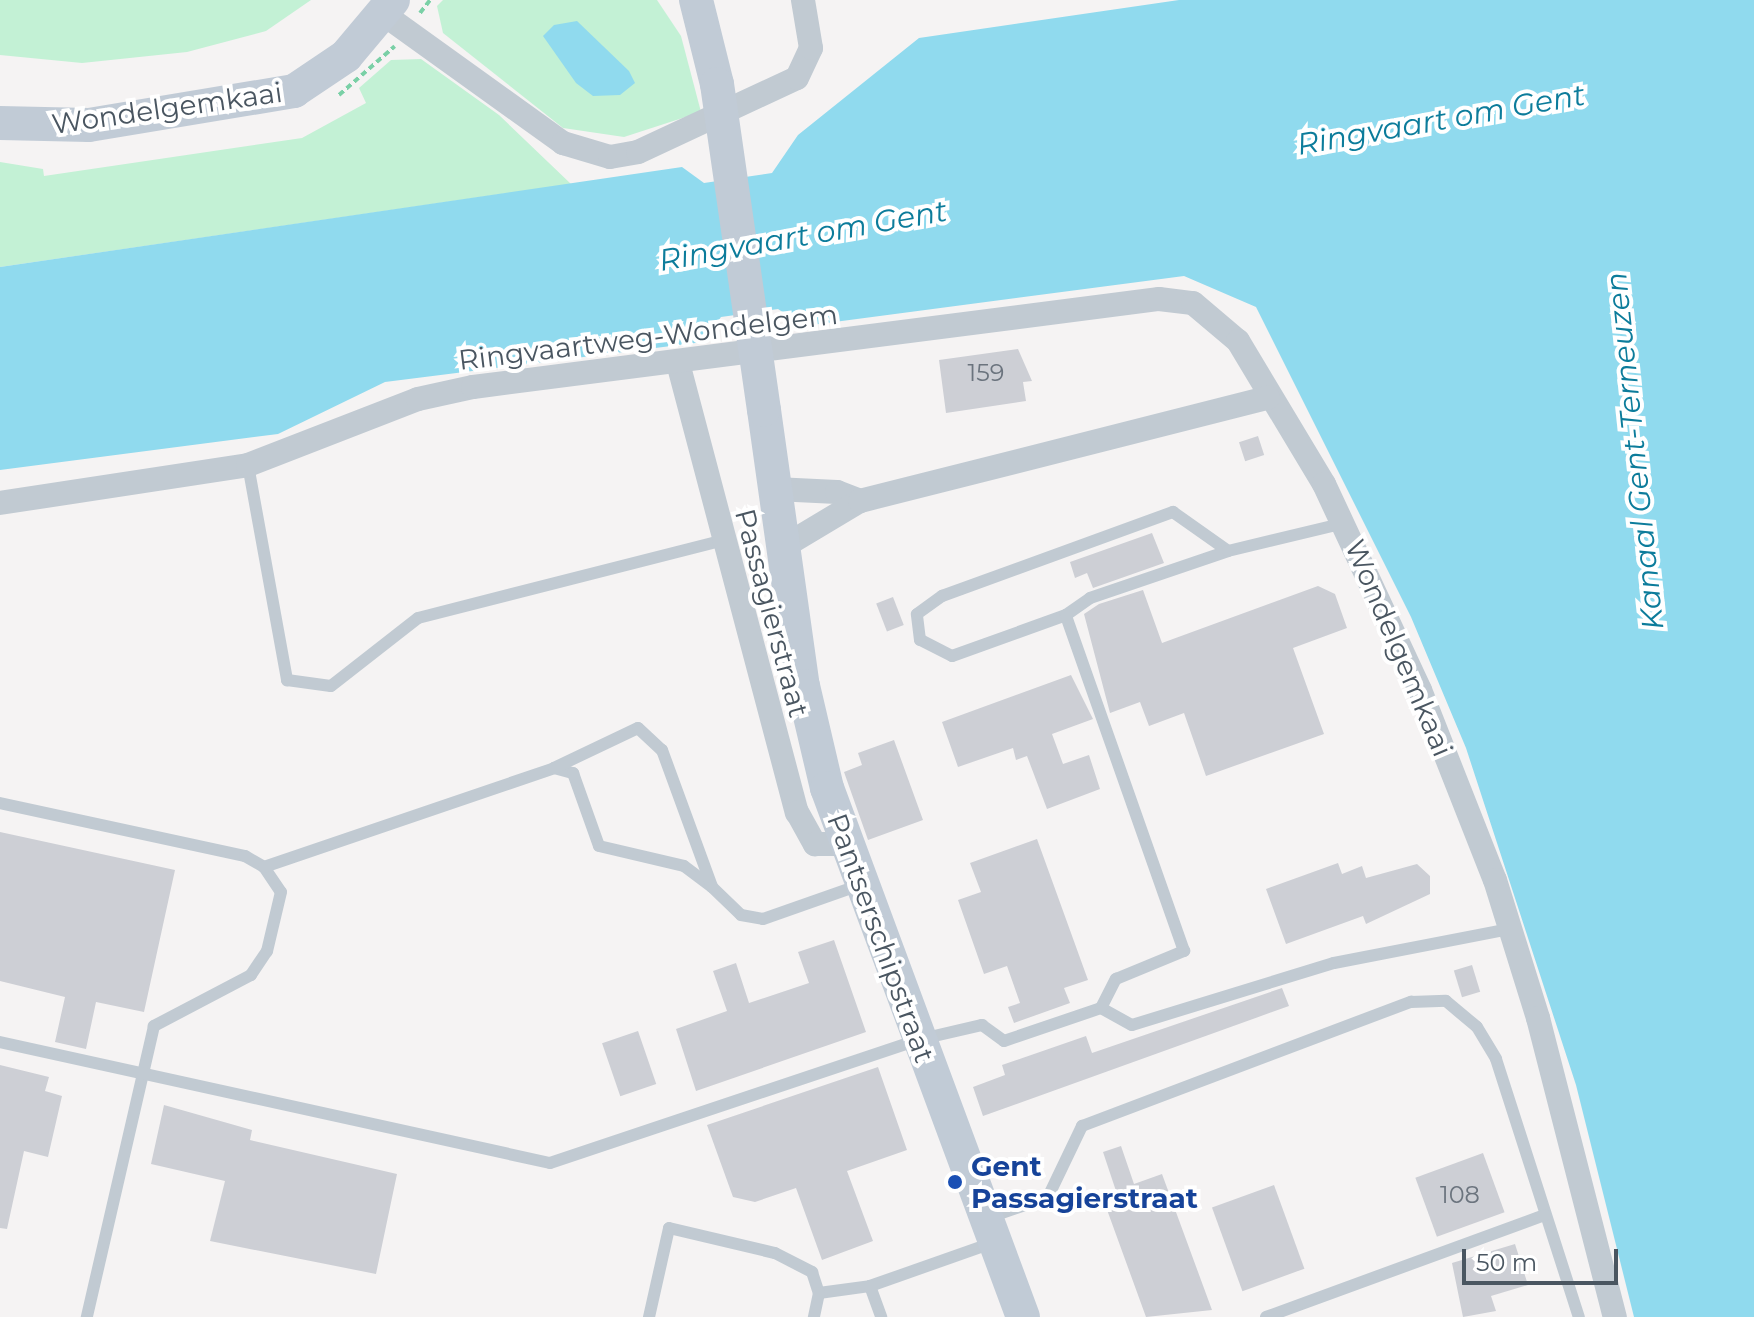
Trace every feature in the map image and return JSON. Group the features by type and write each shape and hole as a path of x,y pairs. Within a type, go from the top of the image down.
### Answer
{"main road":[{"path":"696,0 717,84 783,547"},
{"name":"Wondelgemkaai","path":"0,123 89,125 259,101 322,76 388,7"},
{"name":"Pantserschipstraat","path":"783,547 813,735 845,844 988,1231 1023,1317"}],"street":[{"path":"388,7 563,143 610,157 638,152 797,78 811,48 803,0"},
{"name":"Ringvaartweg-Wondelgem","path":"0,503 248,465 418,399 1159,299 1193,303 1218,320 1238,341 1268,398"},
{"name":"Passagierstraat","path":"678,363 721,541 797,812 815,844 845,844"},
{"path":"783,547 860,501 1268,398"},
{"name":"Wondelgemkaai","path":"1268,398 1345,523 1420,690 1509,929 1615,1317"},
{"path":"775,489 837,492 860,501"}],"lane":[{"path":"248,465 287,680 331,686 418,618 721,541"},
{"path":"1228,551 1173,512 942,596 917,614 920,640 952,656 1066,615 1090,598 1228,551 1345,523"},
{"path":"0,1042 550,1163 917,1040 982,1025 1004,1041 1101,1008 1116,979 1184,951 1066,615"},
{"path":"264,867 554,768 638,728 662,750 712,887"},
{"path":"554,768 573,773 599,846 684,866 741,915 763,919 860,885"},
{"path":"0,803 245,856 264,867 281,892 261,963 231,990 160,1018 143,1074 87,1317"},
{"path":"1101,1008 1132,1025 1320,966 1509,929"},
{"path":"819,1293 870,1286 988,1231 1048,1197 1082,1126 1411,1002 1446,1001 1477,1027 1496,1059 1579,1317"},
{"path":"1266,1317 1545,1215"},
{"path":"649,1317 669,1228 775,1253 815,1275 819,1293 814,1317"},
{"path":"870,1286 881,1317"}],"green space":[{"path":"0,0 311,0 266,31 187,52 82,63 0,55"},
{"path":"443,0 657,0 681,36 701,112 624,137 563,128 443,33 437,6"},
{"path":"421,59 499,115 571,184 0,267 0,162 43,169 44,176 302,138 366,103 359,88 391,60"}],"water":[{"path":"1179,0 1754,0 1754,1317 1634,1317 1576,1085 1466,748 1411,617 1256,307 1184,276 804,326 778,309 721,317 703,342 385,382 278,434 0,470 0,267 682,167 704,183 772,173 798,135 919,38"},
{"path":"577,21 629,71 635,83 620,95 593,96 576,83 543,36 554,25"}],"building":[{"path":"1018,349 1032,381 1023,382 1026,401 946,413 939,360"},
{"path":"1258,436 1264,455 1245,461 1239,442"},
{"path":"1152,533 1164,563 1093,588 1087,573 1075,578 1070,562"},
{"path":"1318,586 1335,594 1347,628 1293,648 1324,734 1206,776 1184,713 1149,726 1140,702 1110,713 1084,614 1099,604 1143,590 1162,643"},
{"path":"893,597 904,625 887,631 876,603"},
{"path":"1071,675 1093,719 1052,734 1063,764 1089,755 1100,789 1047,809 1027,756 1016,760 1013,748 958,767 942,722"},
{"path":"894,740 923,820 868,840 844,772 862,765 858,753"},
{"path":"0,832 175,870 144,1012 96,1002 86,1049 55,1042 65,997 0,981"},
{"path":"1037,839 1088,980 1064,988 1070,1003 1014,1023 1008,1007 1020,1003 1007,966 984,974 958,900 981,892 970,863"},
{"path":"1338,863 1342,874 1362,866 1366,878 1417,864 1430,876 1430,894 1366,924 1363,916 1286,944 1266,889"},
{"path":"834,940 866,1032 696,1091 676,1029 727,1011 713,971 736,963 749,1003 809,983 798,952"},
{"path":"1472,965 1480,992 1462,997 1454,971"},
{"path":"1282,988 1289,1006 983,1116 973,1087 1005,1075 1002,1065 1086,1036 1092,1053"},
{"path":"638,1031 656,1084 620,1096 602,1043"},
{"path":"0,1065 49,1077 45,1091 62,1096 48,1157 24,1151 7,1229 0,1228"},
{"path":"878,1067 907,1150 847,1171 873,1241 822,1260 796,1188 755,1202 733,1197 707,1125"},
{"path":"164,1105 252,1130 250,1140 397,1174 376,1274 210,1241 225,1181 151,1164"},
{"path":"1121,1146 1134,1184 1162,1174 1212,1310 1146,1317 1102,1196 1116,1191 1103,1152"},
{"path":"1483,1153 1505,1212 1437,1237 1415,1178"},
{"path":"1274,1185 1304,1269 1242,1291 1212,1208"},
{"path":"1515,1244 1528,1285 1491,1296 1496,1311 1463,1317 1452,1263"}],"place":[{"name":"Gent Passagierstraat","path":"955,1182"}],"water label":[{"name":"Ringvaart om Gent","path":"1441,120"},
{"name":"Ringvaart om Gent","path":"803,236"},
{"name":"Kanaal Gent-Terneuzen","path":"1635,451"}]}
